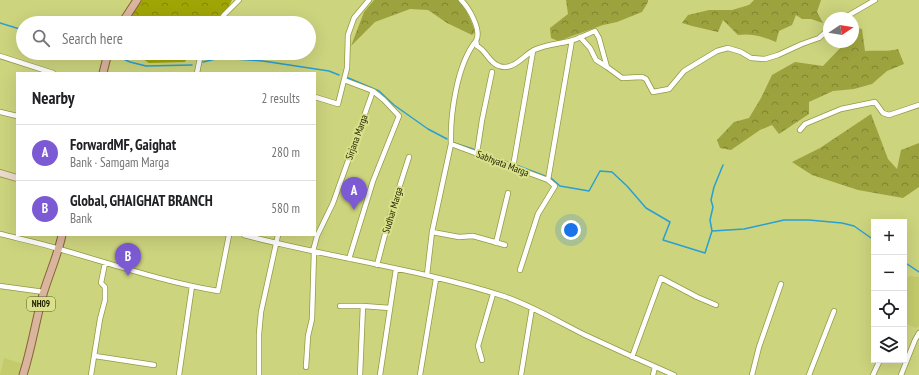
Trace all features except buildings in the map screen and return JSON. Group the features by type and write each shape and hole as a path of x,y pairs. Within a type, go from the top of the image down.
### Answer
{"main road":[{"path":"127,16 137,0"},
{"path":"103,72 106,60"},
{"path":"0,173 16,178"},
{"name":"NH09","path":"23,375 30,356 44,292 59,249 62,236"}],"street":[{"path":"223,16 239,0"},
{"path":"316,97 338,104 347,68 348,35 354,18 369,0"},
{"path":"427,275 432,232 451,144 451,124 462,65 470,48 478,37 478,30 471,14 461,0"},
{"path":"854,12 875,0"},
{"path":"476,41 477,46 481,48 494,64 500,67 508,67 532,51 542,47 572,40 595,30 599,38 607,67"},
{"path":"580,37 590,48 596,60 622,78 642,77 646,79 653,92 669,89 684,71 717,51 728,48 742,52 751,58 765,59 819,38 823,34"},
{"path":"520,270 538,214 555,186 548,180 572,40"},
{"path":"513,167 532,51"},
{"path":"0,56 50,72"},
{"path":"198,72 200,60"},
{"path":"477,153 492,72"},
{"path":"344,80 373,91 399,116 373,181 349,259"},
{"name":"Sirjana Marga","path":"306,367 308,336 312,319 314,251 317,236 335,198 373,91"},
{"path":"800,130 804,124 841,109 863,104 875,102 883,113 889,115 919,105"},
{"path":"0,112 16,116"},
{"name":"Sabhyata Marga","path":"451,144 548,180"},
{"name":"Sudhar Marga","path":"377,265 389,219 409,157"},
{"path":"496,243 508,193"},
{"path":"432,232 459,237 473,236 505,245"},
{"path":"0,234 192,286 218,291 229,236"},
{"path":"248,236 276,244 427,275 493,294 532,308 632,357 674,375"},
{"path":"259,375 259,334 261,312 278,236"},
{"path":"91,375 100,319 105,300 105,287 101,283 105,263"},
{"path":"380,375 396,269"},
{"path":"420,375 436,278"},
{"path":"632,357 662,278 697,297 716,305"},
{"path":"752,375 759,347 781,284"},
{"path":"0,286 44,292"},
{"path":"179,375 192,286"},
{"path":"482,360 478,346 493,294"},
{"path":"340,306 390,308"},
{"path":"360,375 363,306"},
{"path":"521,375 532,308"},
{"path":"809,375 834,311"},
{"path":"901,375 919,333"},
{"path":"94,356 154,365"},
{"path":"873,375 879,363"},
{"path":"653,375 655,367"}],"shaded area":[{"path":"909,276 919,277 919,326 916,328 907,324 907,279"},
{"path":"4,358 23,364 20,375 0,375"}],"green space":[{"path":"141,0 232,0 228,8 219,16 129,16"},
{"path":"374,0 458,0 468,15 475,32 472,35 447,23 428,10 410,9 375,22 351,46 364,12"},
{"path":"566,0 648,0 648,2 642,12 617,22 603,25 558,41 551,38 550,28 568,14"},
{"path":"754,0 821,0 817,12 823,23 811,19 802,19 796,15 792,25 779,31 776,42 757,36 738,35 723,20 718,32 682,23 688,15 709,10 732,10 749,5"},
{"path":"859,28 862,29 865,51 898,49 904,64 887,71 872,84 854,89 833,91 809,102 809,114 779,134 772,125 760,130 731,150 720,148 717,140 734,122 749,118 772,75 795,62 823,66 840,48 859,48"},
{"path":"144,60 186,60 185,62 149,63"},
{"path":"871,114 888,159 897,169 901,150 919,143 919,187 903,198 858,190 812,175 792,162 820,148"}],"waterway":[{"path":"0,23 16,28"},
{"path":"126,60 146,66 192,65"},
{"path":"203,62 212,60"},
{"path":"249,60 329,71 339,75"},
{"path":"346,77 379,91 394,105 428,129 447,139"},
{"path":"454,143 473,149"},
{"path":"479,152 510,163"},
{"path":"516,165 545,176"},
{"path":"712,231 710,220 713,207 711,200 714,187 723,165"},
{"path":"551,178 560,186 589,191 600,171 612,172 627,186 646,208 670,222 663,240 705,253 712,231 744,229 784,220 809,220 842,223 854,226 871,238"},
{"path":"907,264 919,272"}],"place":[{"name":"ForwardMF, Gaighat","path":"354,210"},
{"name":"Global, GHAIGHAT BRANCH","path":"128,276"}]}
